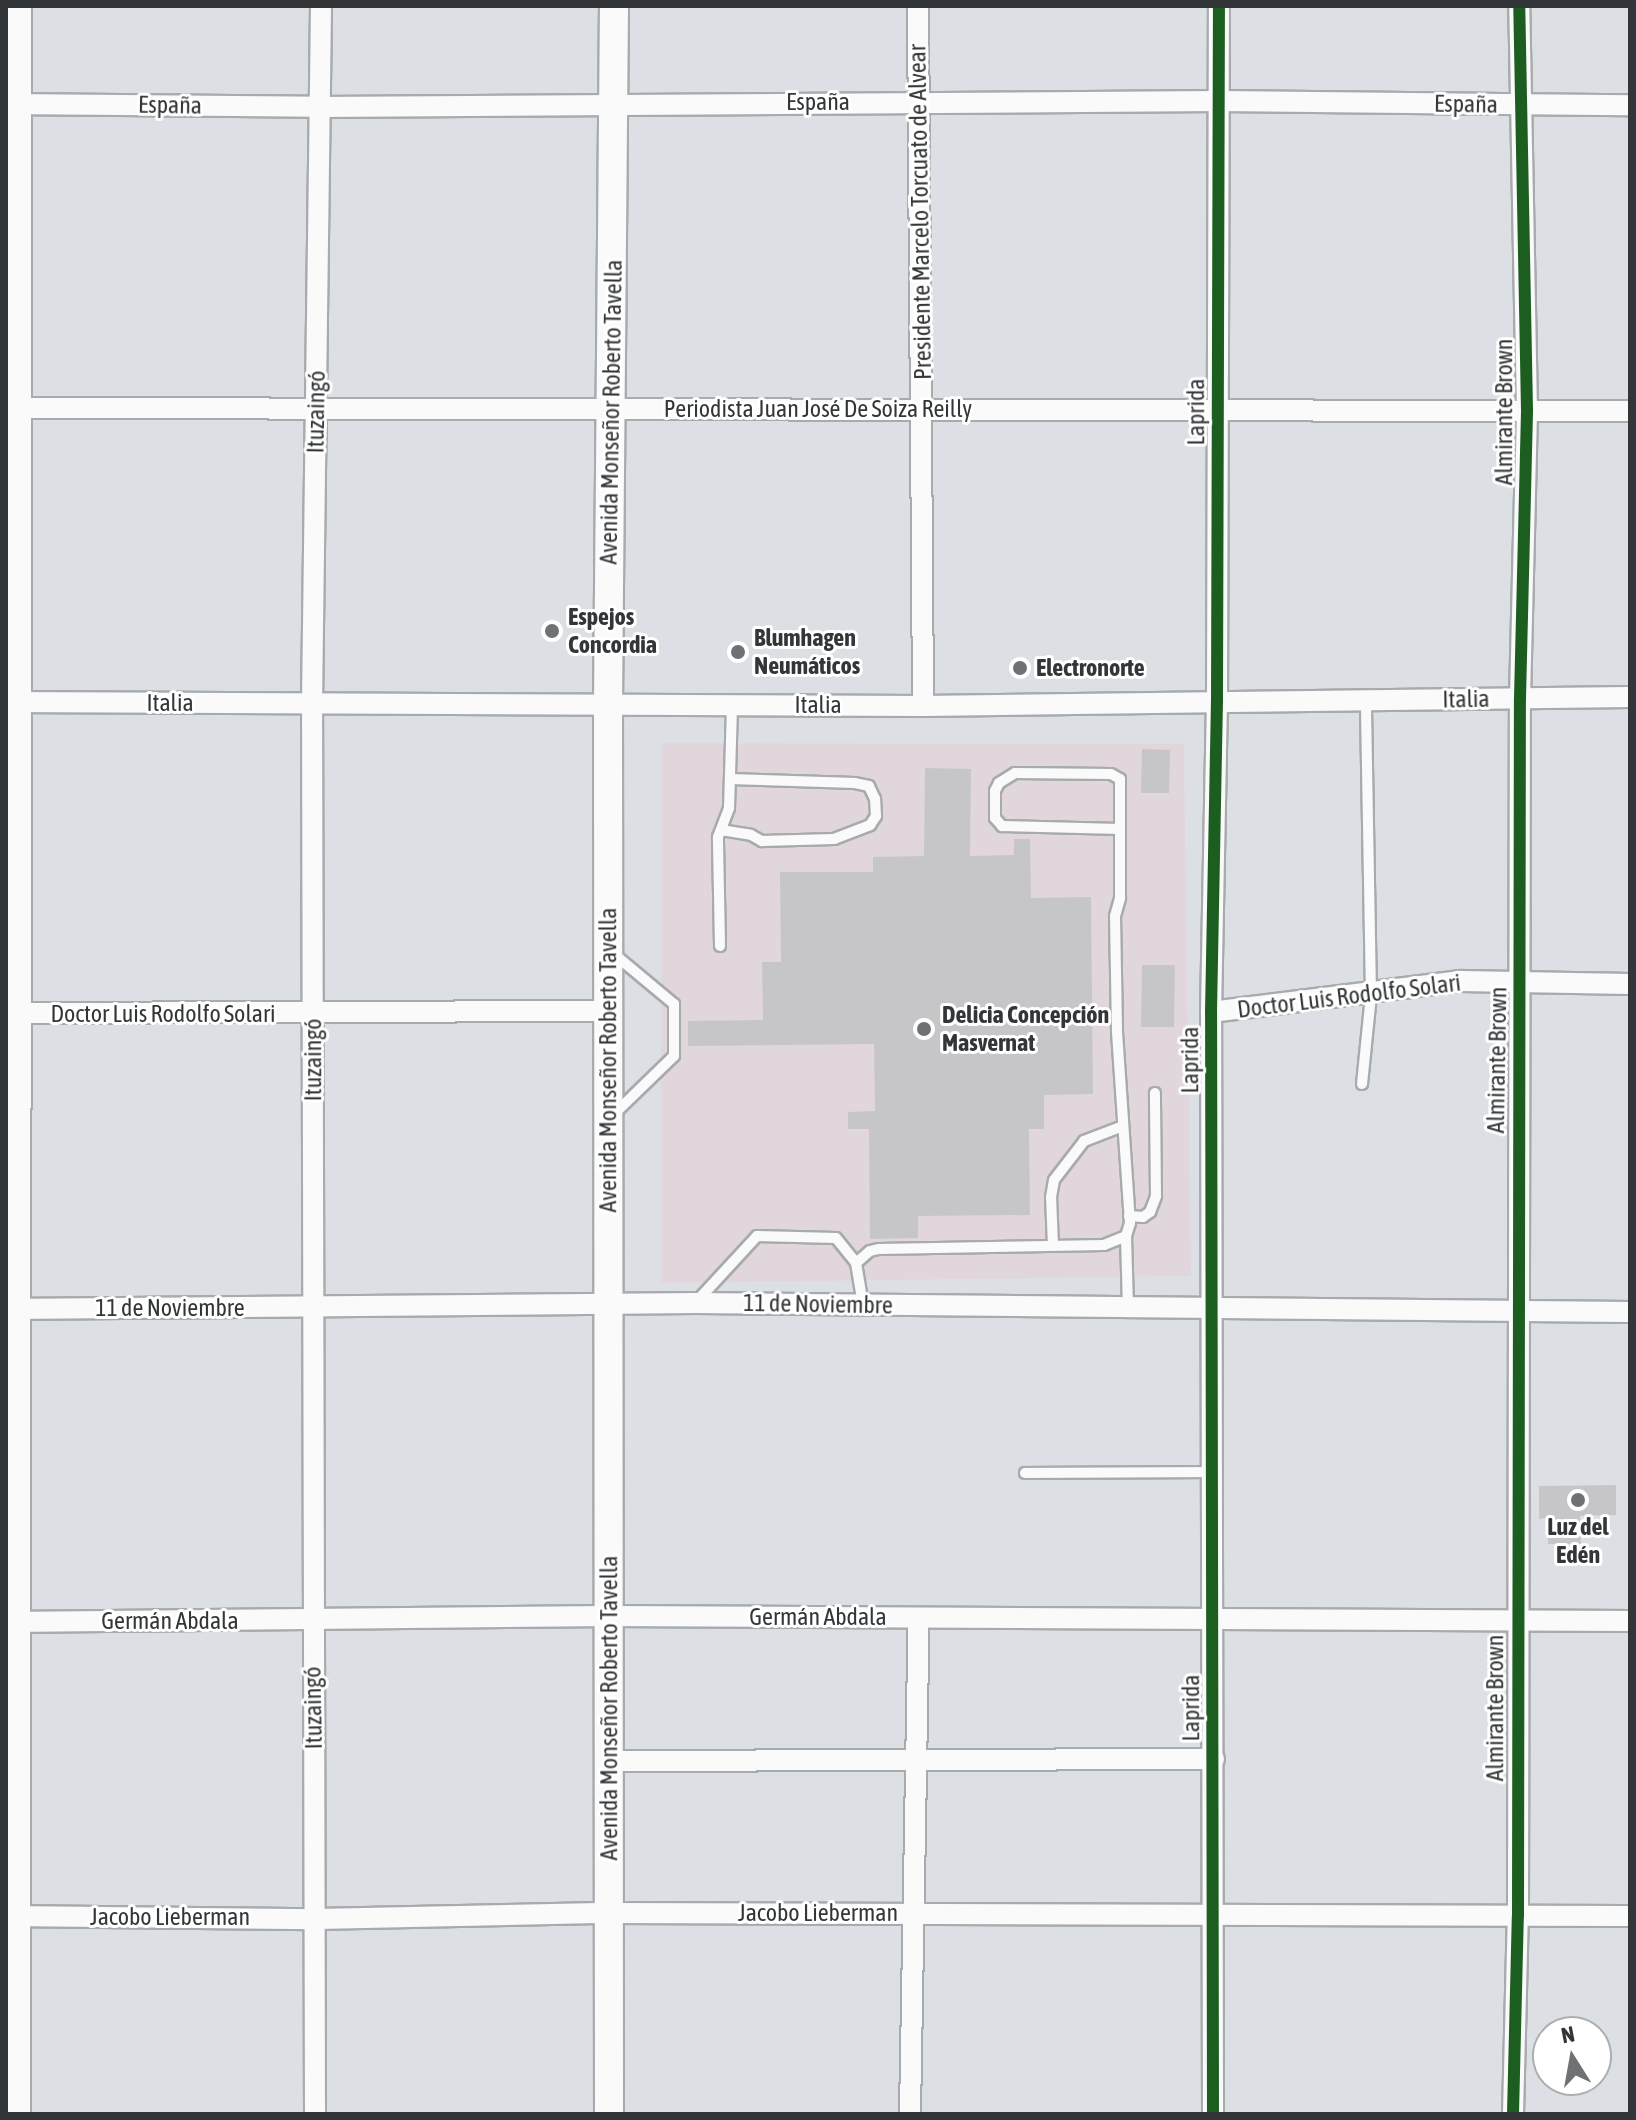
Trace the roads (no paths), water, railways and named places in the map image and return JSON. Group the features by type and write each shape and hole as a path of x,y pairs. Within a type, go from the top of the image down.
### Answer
{"main road":[{"path":"16,2114 11,1916 11,702 12,104 17,6"},
{"name":"Avenida Monseñor Roberto Tavella","path":"609,2114 608,705 614,6"}],"street":[{"name":"Ituzaingó","path":"315,2114 312,704 321,6"},
{"name":"Presidente Marcelo Torcuato de Alvear","path":"918,6 923,706"},
{"name":"Laprida","path":"1213,2114 1211,1012 1217,701 1219,6"},
{"name":"Almirante Brown","path":"1513,2114 1518,1916 1520,698 1527,410 1519,6"},
{"name":"España","path":"12,104 320,107 1219,101 1630,105"},
{"name":"Periodista Juan José De Soiza Reilly","path":"12,408 316,411 1218,408 1630,411"},
{"name":"Italia","path":"11,702 923,706 1630,697"},
{"name":"Doctor Luis Rodolfo Solari","path":"1211,1012 1371,995 1461,981 1630,984"},
{"name":"Doctor Luis Rodolfo Solari","path":"11,1013 313,1015 608,1011"},
{"name":"11 de Noviembre","path":"11,1309 696,1303 1630,1312"},
{"name":"Germán Abdala","path":"11,1622 608,1616 1630,1621"},
{"path":"910,2114 919,1618"},
{"path":"607,1761 1214,1759"},
{"name":"Jacobo Lieberman","path":"11,1916 316,1919 611,1913 1630,1916"}],"lane":[{"path":"1362,1084 1371,995 1366,700"},
{"path":"720,946 721,830 729,808 732,705"},
{"path":"1120,829 1002,826 995,818 995,791 999,783 1015,773 1111,774 1120,779 1120,829 1120,898 1115,916 1121,1127 1129,1216 1126,1236 1128,1307"},
{"path":"721,830 751,835 762,841 834,839 870,825 876,816 875,799 869,786 730,779"},
{"path":"608,949 674,1004 674,1056 608,1120"},
{"path":"1129,1216 1143,1217 1150,1212 1156,1196 1155,1093"},
{"path":"1053,1246 1051,1197 1054,1180 1084,1141 1121,1127"},
{"path":"696,1303 757,1236 836,1238 856,1263 863,1305"},
{"path":"856,1263 870,1251 879,1249 1104,1245 1126,1236"},
{"path":"1025,1473 1212,1472"}],"place":[{"name":"Espejos Concordia","path":"552,631"},
{"name":"Blumhagen Neumáticos","path":"738,652"},
{"name":"Electronorte","path":"1020,668"},
{"name":"Delicia Concepción Masvernat","path":"924,1029"},
{"name":"Luz del Edén","path":"1578,1500"}]}
